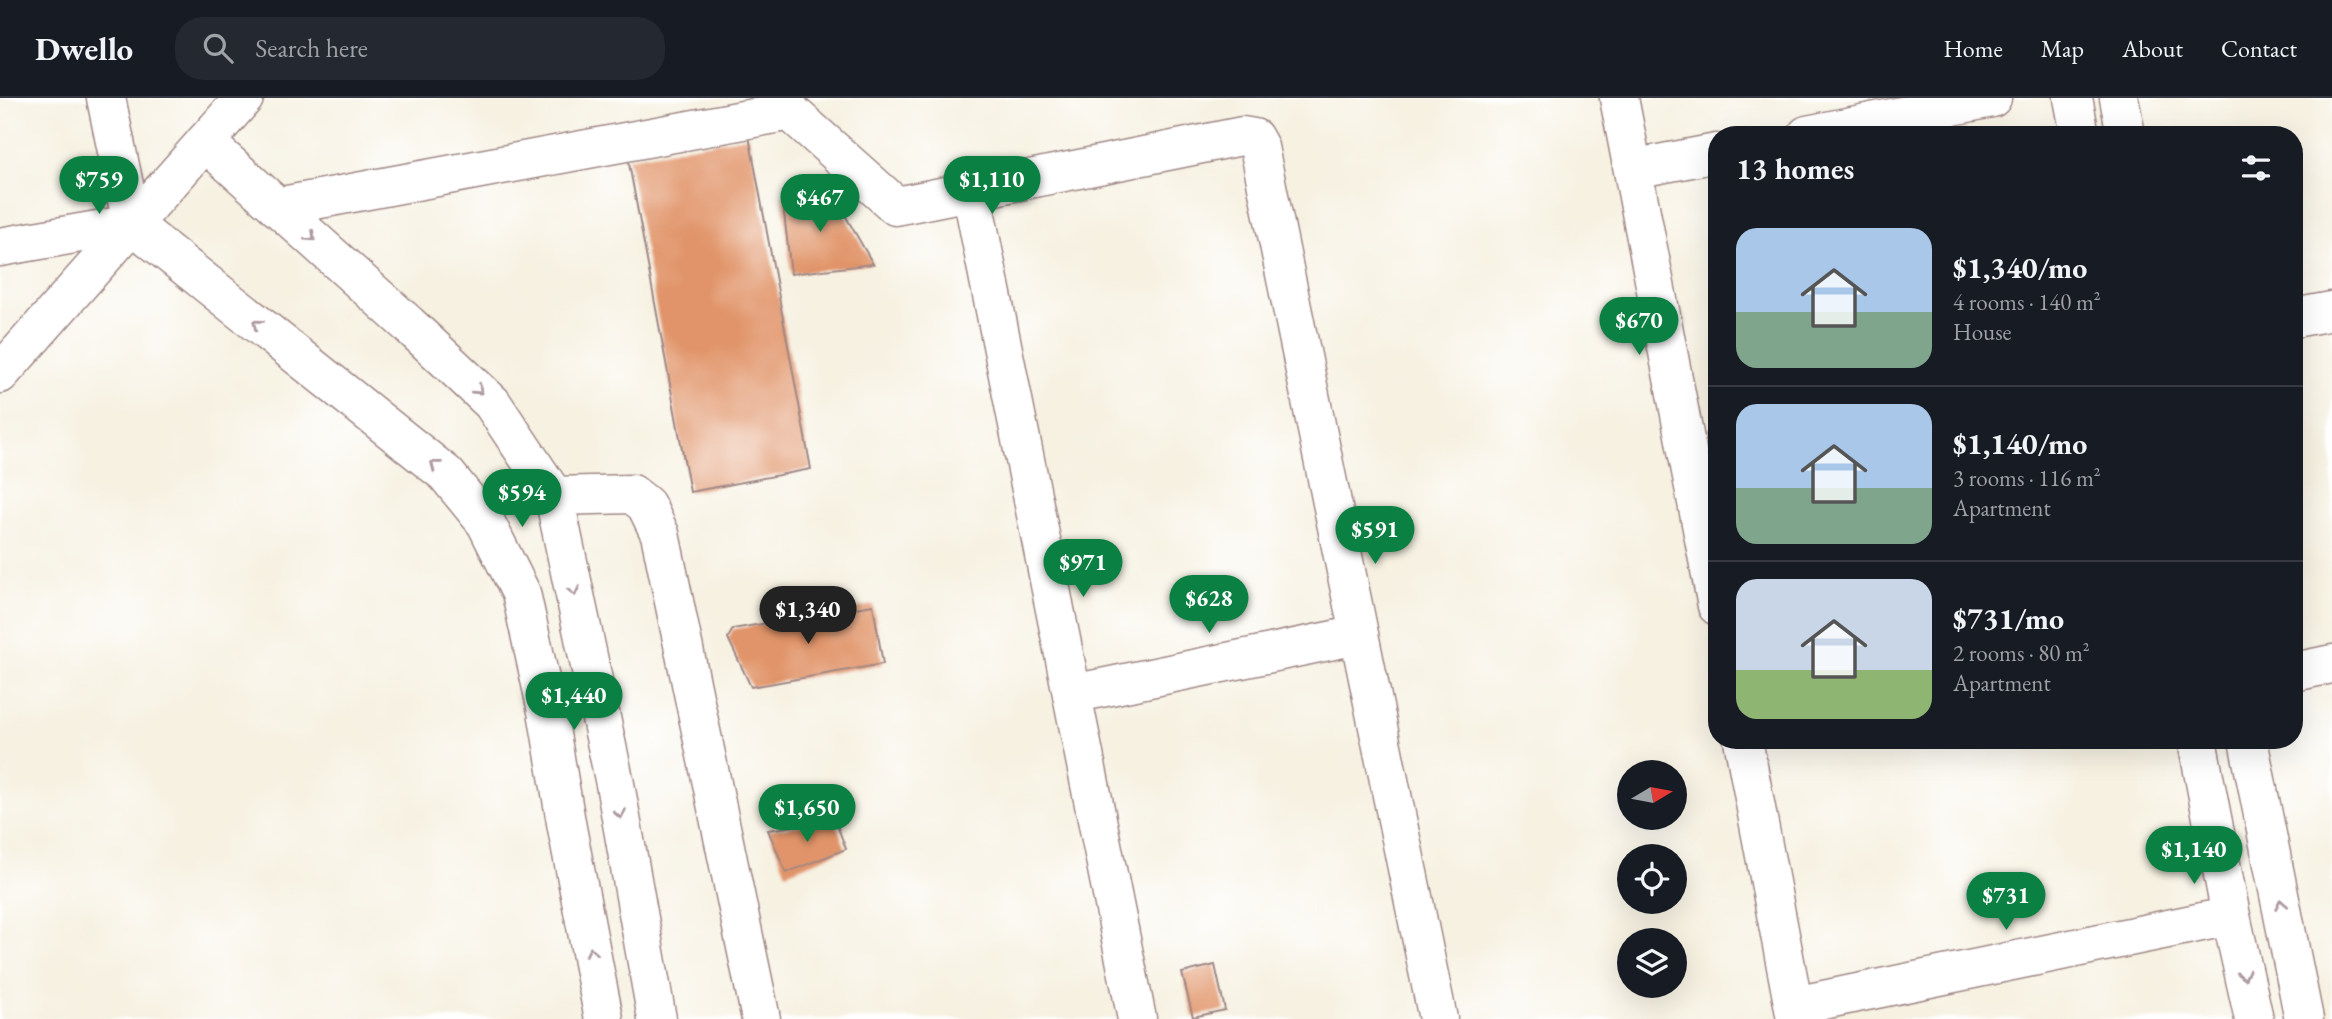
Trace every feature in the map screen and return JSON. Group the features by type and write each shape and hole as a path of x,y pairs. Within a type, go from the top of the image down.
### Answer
{"street":[{"path":"106,98 132,224 446,474 486,523 521,593 547,711 604,1019"},
{"path":"0,373 244,98"},
{"path":"1619,98 1708,559"},
{"path":"1852,126 1992,98"},
{"path":"2073,98 2078,126"},
{"path":"2119,98 2124,126"},
{"path":"277,206 783,104 896,206 1242,136 1254,138 1259,146 1438,1019"},
{"path":"205,142 492,402 554,496 608,753 657,1019"},
{"path":"1633,169 1708,155"},
{"path":"971,190 1137,1019"},
{"path":"0,247 132,224"},
{"path":"2303,316 2332,311"},
{"path":"554,496 632,494 646,505 660,534 761,1019"},
{"path":"1072,694 1358,635"},
{"path":"2303,670 2332,664"},
{"path":"1745,749 1795,1013 2231,916"},
{"path":"2199,749 2254,1019"},
{"path":"2250,749 2304,1015"},
{"path":"556,768 608,753"}],"building":[{"path":"749,136 811,469 690,492 628,158"},
{"path":"830,189 873,264 791,274 782,195"},
{"path":"873,605 883,664 751,687 728,638 733,629"},
{"path":"835,820 846,849 786,873 768,830"},
{"path":"1215,965 1225,1010 1193,1017 1182,973"}]}
